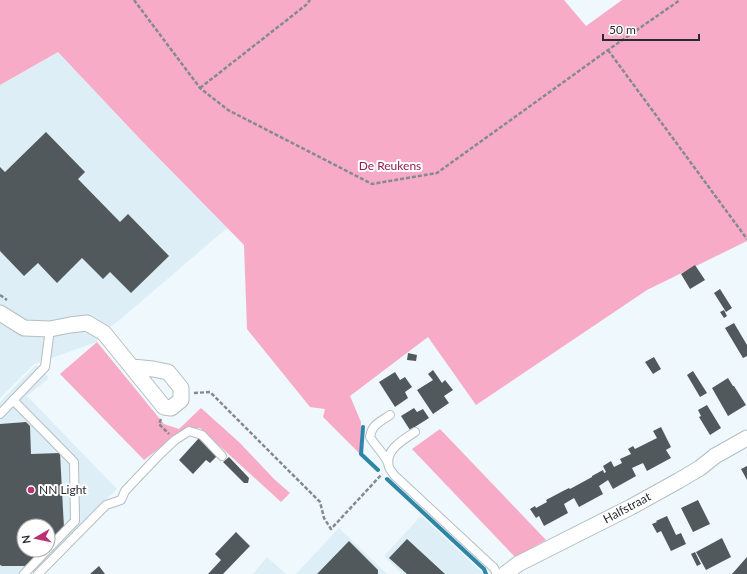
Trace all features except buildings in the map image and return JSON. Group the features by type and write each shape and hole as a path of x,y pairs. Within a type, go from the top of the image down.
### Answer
{"street":[{"path":"0,313 24,328 50,329 87,323 104,333 164,408 171,408 181,400 181,388 168,372 132,367"},
{"name":"Halfstraat","path":"505,574 518,564 631,507 678,481 747,438"}],"lane":[{"path":"0,414 45,367 50,329"},
{"path":"12,400 74,462 75,521 56,541"},
{"path":"390,415 375,425 371,431 370,437 374,445 385,456 394,475 494,568 497,574"},
{"path":"38,574 106,505 121,500 125,491 160,454 175,440 189,431 202,435 222,456"},
{"path":"389,467 389,456 395,446 415,432"},
{"path":"24,574 40,558"}],"path":[{"path":"134,0 200,88 228,110 372,184 437,173 680,0"},
{"path":"200,88 306,5 310,0"},
{"path":"608,50 747,239"},
{"path":"181,400 195,393 210,392 320,502 324,518 331,529 389,467"},
{"path":"164,408 159,424 175,440"}],"shaded area":[{"path":"58,52 227,228 122,318 98,336 97,342 34,364 0,398 0,85"},
{"path":"36,365 49,378 27,396 117,489 56,549 56,518 16,518 16,558 46,558 30,574 0,574 0,402"},
{"path":"421,516 484,574 402,574 384,556"},
{"path":"339,528 387,574 296,574"},
{"path":"267,557 286,574 253,574"}],"green space":[{"name":"De Reukens","path":"0,0 564,0 586,26 622,0 747,0 747,241 647,290 476,405 428,337 350,396 361,422 360,454 323,417 325,409 310,407 247,329 244,245 140,139 58,52 0,85"},
{"path":"97,342 164,424 179,429 201,408 240,443 274,479 290,493 281,502 200,428 184,429 144,460 60,374"},
{"path":"440,429 546,540 515,557 412,449"}],"waterway":[{"path":"363,427 361,454 378,470"},
{"path":"387,479 484,569 486,574"}],"place":[{"name":"NN Light","path":"31,490"}]}
